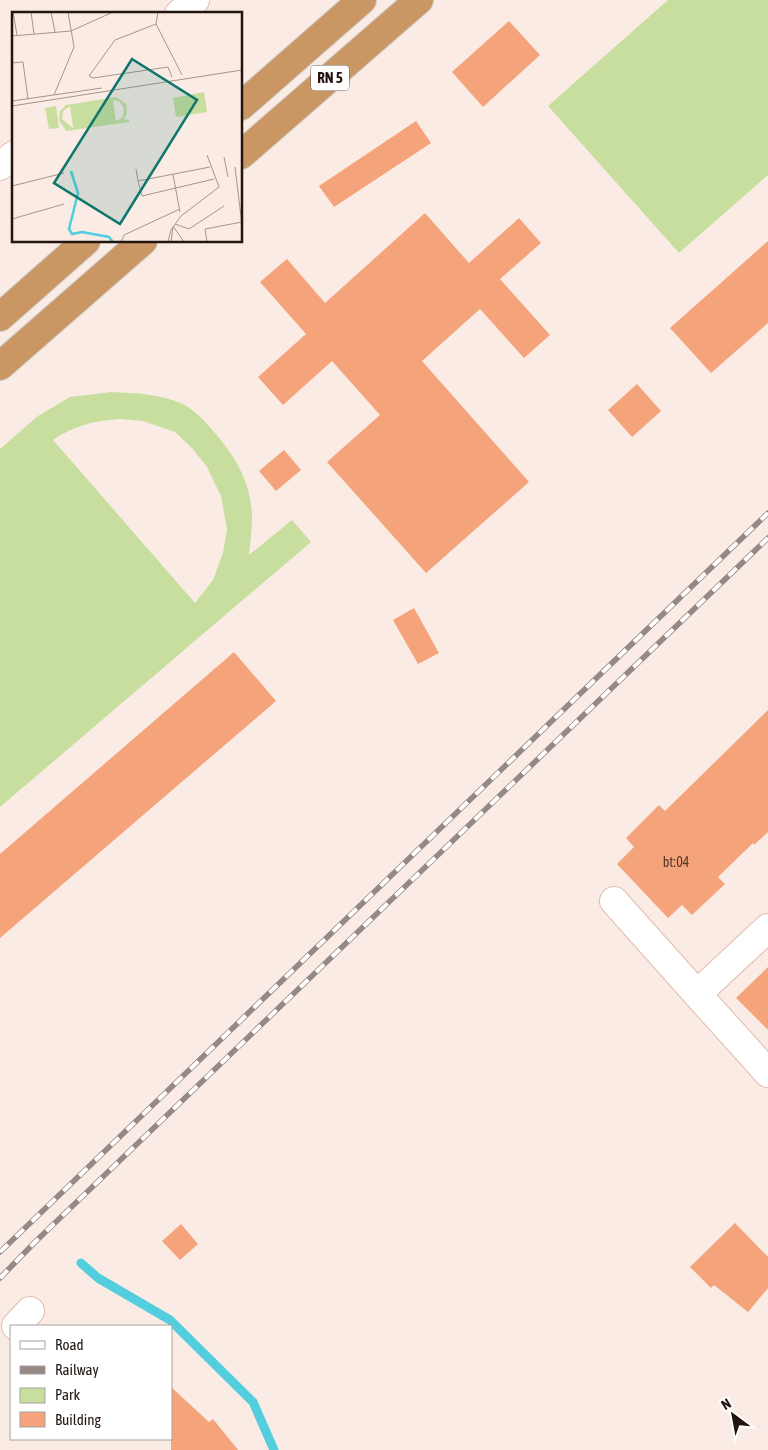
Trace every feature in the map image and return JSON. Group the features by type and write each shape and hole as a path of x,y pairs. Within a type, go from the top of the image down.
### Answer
{"highway":[{"name":"RN 5","path":"242,105 362,0"},
{"name":"RN 5","path":"242,155 419,0"},
{"path":"0,316 85,242"},
{"path":"0,366 142,242"}],"street":[{"path":"181,12 195,0"},
{"path":"0,166 12,156"},
{"path":"614,901 768,1073"},
{"path":"697,994 768,928"},
{"path":"0,1342 10,1332"}],"green space":[{"path":"668,0 768,0 768,175 679,253 548,106"},
{"path":"112,392 130,393 157,396 183,404 196,413 211,428 229,451 241,471 251,505 252,522 249,555 292,520 311,542 0,807 0,449 38,416 70,397","holes":["120,419 143,421 175,432 192,448 207,467 221,496 227,529 223,553 213,580 195,603 53,440 77,427 102,421"]}],"building":[{"path":"509,21 540,55 483,107 452,72"},
{"path":"416,121 431,143 334,207 319,186"},
{"path":"425,213 469,263 519,218 541,243 500,279 550,335 524,358 480,309 422,361 529,482 426,573 327,462 380,415 332,361 283,405 258,377 306,334 260,282 287,259 325,303"},
{"path":"768,241 768,323 711,373 670,328"},
{"path":"637,384 661,411 632,437 608,410"},
{"path":"284,450 301,470 276,491 259,471"},
{"path":"414,608 439,653 418,664 393,620"},
{"path":"234,652 276,701 0,938 0,854"},
{"path":"768,710 768,832 754,845 753,843 718,877 725,884 692,915 682,905 668,918 617,864 634,847 626,838 659,805 665,811"},
{"path":"768,967 768,1030 736,998"},
{"path":"735,1223 768,1257 768,1288 748,1312 714,1285 711,1288 690,1267"},
{"path":"181,1224 198,1244 180,1260 162,1241"},
{"path":"172,1388 209,1422 213,1419 238,1450 171,1450"}],"waterway":[{"path":"81,1263 98,1278 170,1320 253,1402 274,1450"}],"railway":[{"path":"0,1252 768,513"},
{"path":"0,1278 35,1242 768,538"}]}
